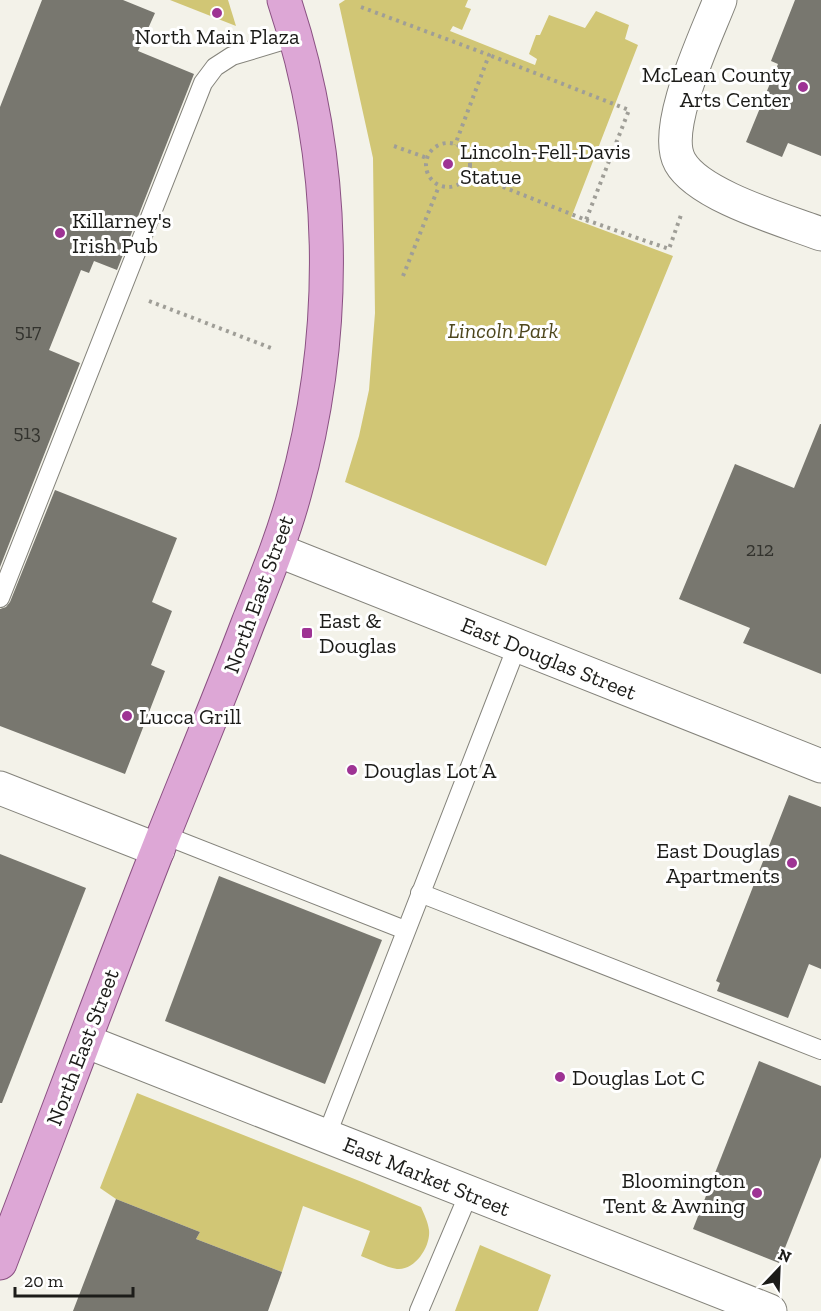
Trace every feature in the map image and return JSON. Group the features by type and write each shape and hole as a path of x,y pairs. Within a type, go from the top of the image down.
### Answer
{"main road":[{"name":"North East Street","path":"0,1263 161,842 277,550 295,492 312,423 326,325 328,280 322,171 309,90 284,0"}],"street":[{"path":"720,0 687,86 676,129 679,161 704,186 729,199 821,234"},
{"name":"East Douglas Street","path":"277,550 821,766"},
{"path":"0,788 161,842"},
{"name":"East Market Street","path":"85,1041 770,1311"}],"lane":[{"path":"0,597 203,82 215,67 232,56 295,37"},
{"path":"326,1137 517,646"},
{"path":"161,842 405,930"},
{"path":"420,892 821,1050"},
{"path":"419,1311 469,1193"}],"path":[{"path":"361,7 629,110 586,220"},
{"path":"455,145 489,55"},
{"path":"441,144 455,145 466,153 470,167 468,173 465,179 456,186 439,186 426,171 427,158 430,152 441,144"},
{"path":"394,146 427,158"},
{"path":"468,173 586,220 669,249 681,214"},
{"path":"403,276 439,186"},
{"path":"122,290 271,348"}],"green space":[{"name":"North Main Plaza","path":"170,0 228,0 236,26"},
{"name":"Lincoln Park","path":"345,0 468,0 465,7 471,9 462,30 453,26 450,31 535,65 537,59 529,54 536,35 540,35 549,15 585,28 596,11 629,25 625,39 638,45 571,218 673,256 546,566 345,482 359,436 369,390 375,313 373,158 339,4"},
{"path":"137,1093 421,1207 429,1230 424,1250 416,1262 404,1269 383,1265 361,1256 370,1231 303,1206 282,1272 196,1239 200,1232 116,1199 100,1188"},
{"path":"480,1245 551,1275 538,1311 455,1311"}],"building":[{"path":"42,0 123,0 155,13 138,51 194,74 117,270 94,261 89,273 81,270 49,350 80,363 0,567 0,107"},
{"name":"McLean County Arts Center","path":"795,0 821,0 821,156 788,143 782,157 746,142 778,64 771,61"},
{"path":"820,424 821,674 743,643 750,628 679,599 735,464 794,488"},
{"path":"55,490 177,538 152,602 172,611 151,665 165,671 125,774 0,726 0,609 6,607 10,602"},
{"name":"East Douglas Apartments","path":"789,795 821,807 821,969 809,964 788,1018 717,991 720,983 716,981"},
{"path":"0,854 86,888 2,1103 0,1103"},
{"path":"219,876 382,940 325,1084 165,1021"},
{"name":"Bloomington Tent & Awning","path":"759,1061 821,1086 821,1157 779,1263 693,1229"},
{"path":"116,1199 200,1232 196,1239 282,1272 268,1311 73,1311"}],"place":[{"name":"North Main Plaza","path":"217,13"},
{"name":"McLean County Arts Center","path":"803,87"},
{"name":"Lincoln-Fell-Davis Statue","path":"448,164"},
{"name":"Killarney's Irish Pub","path":"60,233"},
{"name":"East & Douglas","path":"307,633"},
{"name":"Lucca Grill","path":"127,716"},
{"name":"Douglas Lot A","path":"352,770"},
{"name":"East Douglas Apartments","path":"792,863"},
{"name":"Douglas Lot C","path":"560,1077"},
{"name":"Bloomington Tent & Awning","path":"757,1193"}]}
